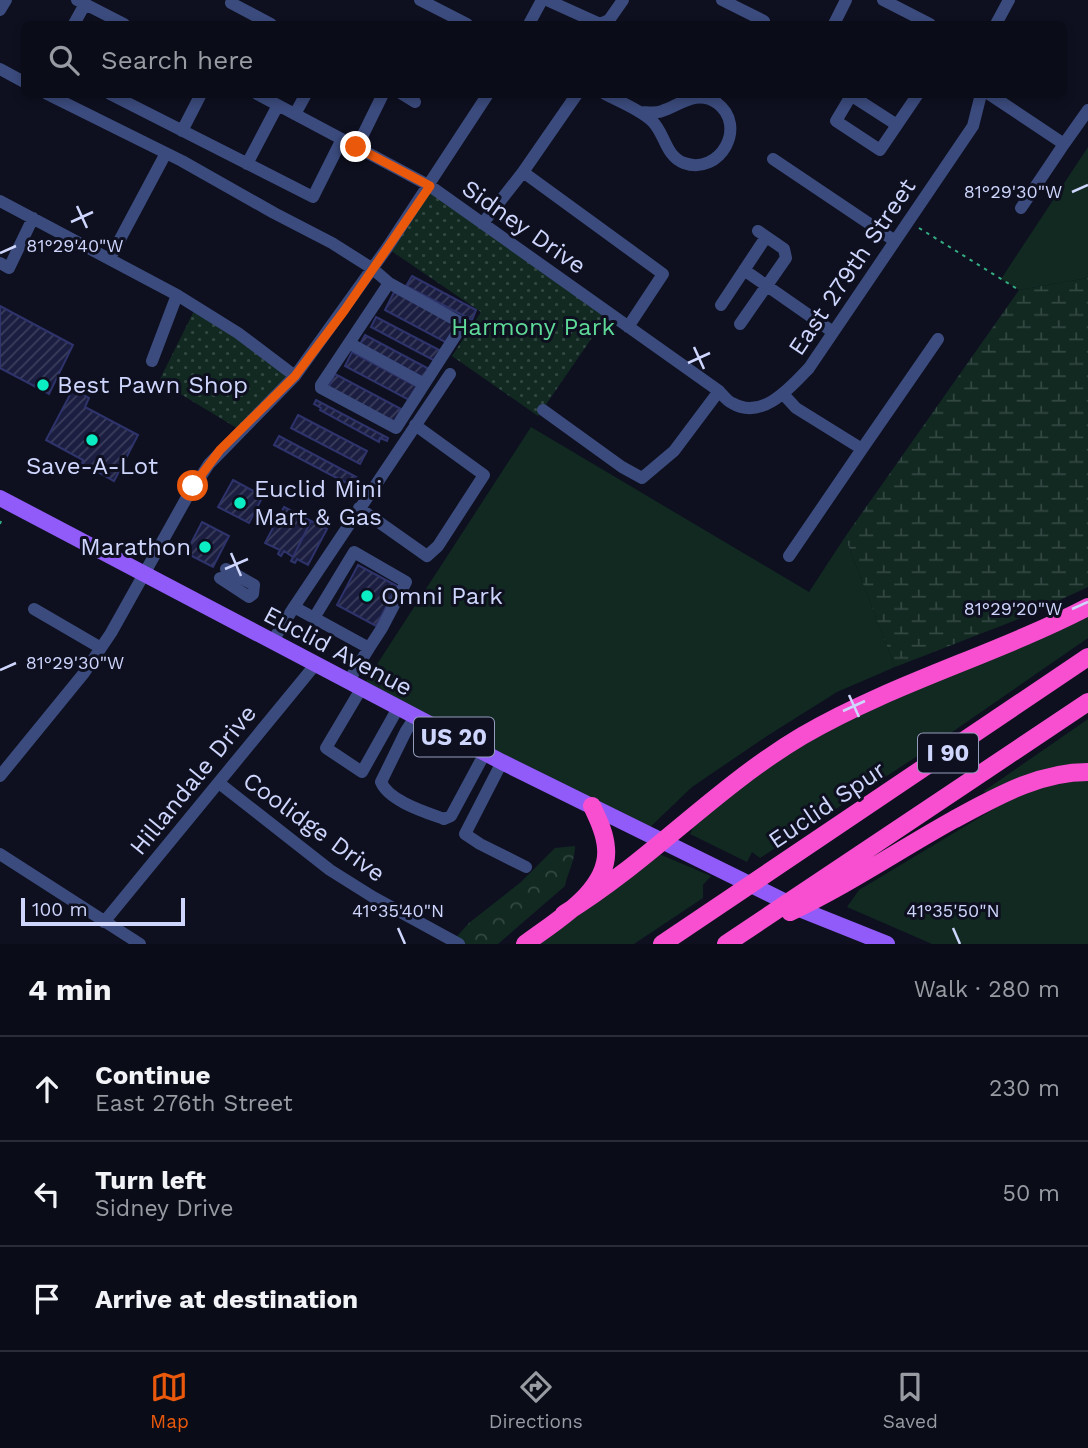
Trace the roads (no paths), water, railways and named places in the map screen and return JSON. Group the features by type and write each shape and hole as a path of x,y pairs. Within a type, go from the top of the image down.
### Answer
{"highway":[{"path":"564,914 593,896 737,780 821,726 908,684 1088,607"},
{"name":"Euclid Spur","path":"662,944 1088,657"},
{"name":"I 90","path":"852,869 1088,702"},
{"path":"726,944 742,933 816,900 852,869 1016,788 1054,775 1088,772"},
{"path":"525,944 596,885 604,867 606,844 592,806"}],"main road":[{"name":"Euclid Avenue","path":"0,498 502,762 863,940 887,944"}],"street":[{"path":"0,10 6,0"},
{"path":"531,21 544,0 595,21"},
{"path":"606,21 623,0"},
{"path":"722,0 764,21"},
{"path":"836,21 846,0"},
{"path":"883,0 924,21"},
{"path":"998,21 1009,0"},
{"path":"426,1 462,21"},
{"path":"75,21 81,2 103,6 120,21"},
{"path":"231,3 261,21"},
{"path":"0,69 21,80"},
{"path":"55,98 166,153 274,214 332,243 373,269 389,283 463,324 396,428 321,388 389,283"},
{"path":"119,98 313,197 342,139"},
{"path":"182,131 199,98"},
{"name":"Sidney Drive","path":"265,98 430,186 719,391"},
{"path":"295,114 304,98"},
{"path":"356,147 381,98"},
{"path":"408,98 415,102"},
{"path":"0,776 101,648 193,486 209,464 295,376 430,186 485,98"},
{"path":"483,223 523,172 574,98"},
{"path":"613,98 654,122 672,155 683,163 706,164 724,151 730,139 730,125 725,112 716,103 705,98 692,98 659,113 640,112"},
{"path":"850,98 836,121 880,150 916,98"},
{"path":"856,98 897,125"},
{"name":"East 279th Street","path":"719,391 732,404 748,407 767,404 784,395 809,368 973,126 980,98"},
{"path":"995,98 1064,144"},
{"path":"247,164 278,105"},
{"path":"1021,208 1088,110"},
{"path":"110,258 166,153"},
{"path":"773,159 895,241"},
{"path":"523,172 663,274 628,327"},
{"path":"2,206 33,218 177,295 237,333 295,376"},
{"path":"0,263 9,268 33,218"},
{"path":"721,305 744,270 762,234 784,249 786,258 740,324"},
{"path":"744,270 833,332"},
{"path":"152,360 177,295"},
{"path":"789,556 938,339"},
{"path":"349,343 424,384"},
{"path":"272,642 450,374"},
{"path":"543,410 622,467 642,478 674,451 719,391"},
{"path":"784,395 796,408 862,449"},
{"path":"359,508 426,556 438,546 484,475 415,425"},
{"path":"314,618 354,552 406,582 369,648 326,748 362,772 398,708"},
{"path":"294,607 369,648"},
{"path":"34,609 101,648"},
{"name":"Hillandale Drive","path":"104,922 315,665"},
{"path":"415,717 381,782 384,789 400,800 444,819 451,816 485,753"},
{"path":"502,762 465,834 526,867"},
{"name":"Coolidge Drive","path":"219,783 330,870 459,944"},
{"path":"0,854 140,944"}],"place":[{"name":"Best Pawn Shop","path":"43,385"},
{"name":"Save-A-Lot","path":"92,440"},
{"name":"Euclid Mini Mart & Gas","path":"240,503"},
{"name":"Marathon","path":"205,547"},
{"name":"Omni Park","path":"367,596"}],"park label":[{"name":"Harmony Park","path":"533,327"}]}
